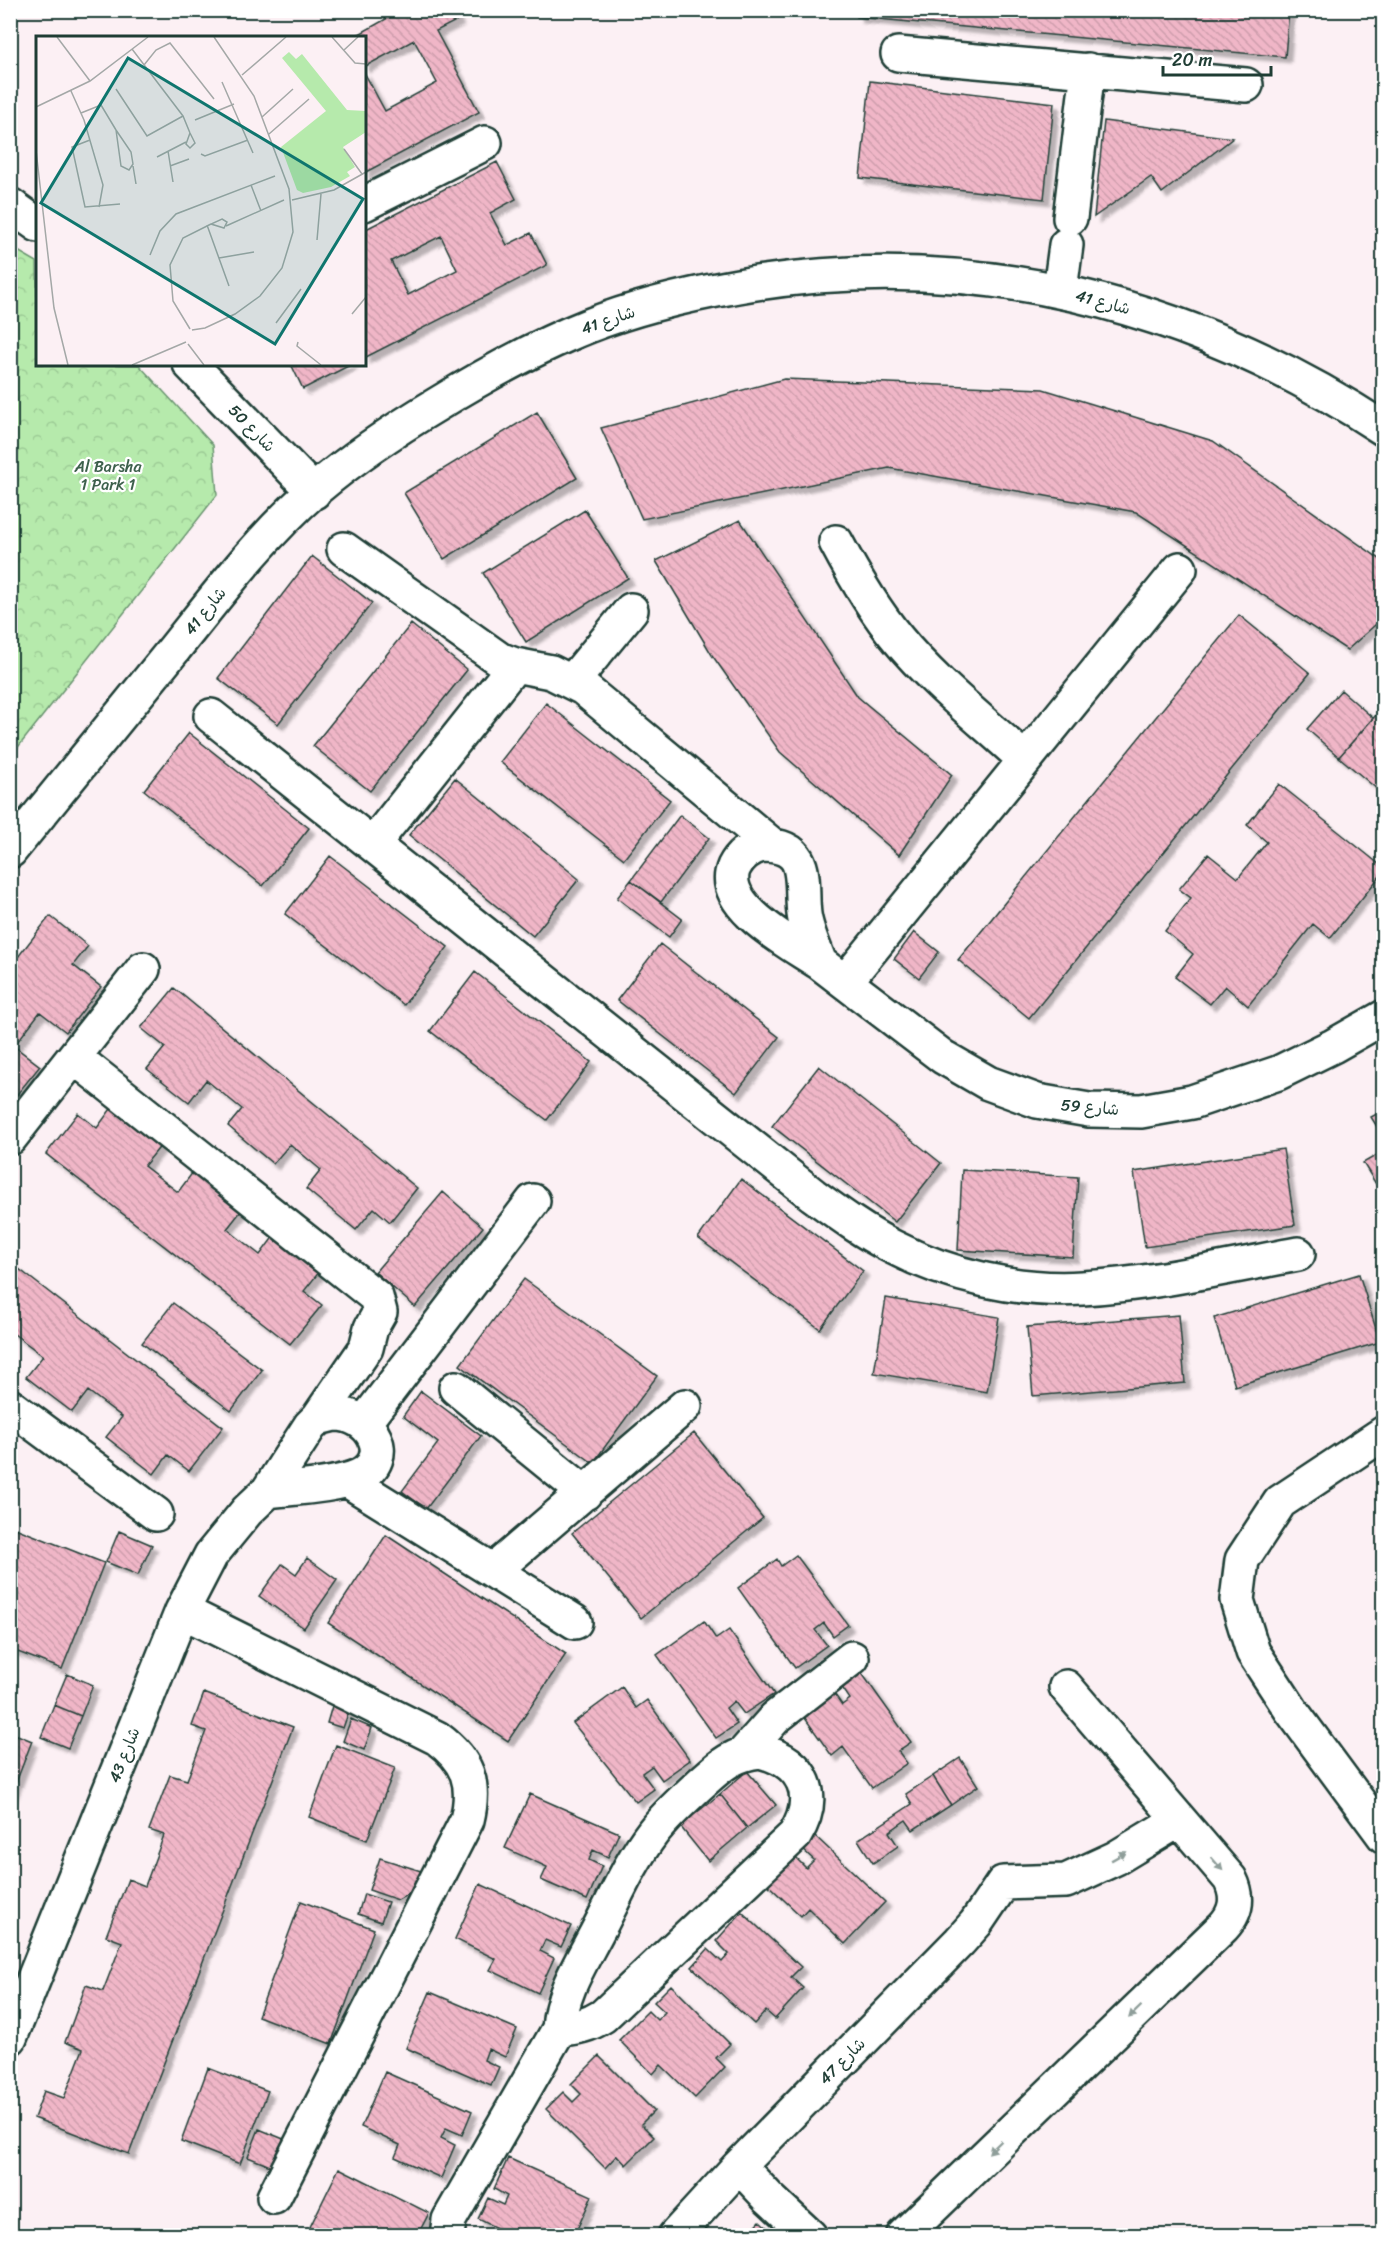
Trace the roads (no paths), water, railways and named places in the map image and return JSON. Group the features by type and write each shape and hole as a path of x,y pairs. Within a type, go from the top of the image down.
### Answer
{"street":[{"path":"898,54 1246,85"},
{"path":"1060,290 1088,70"},
{"path":"366,203 485,143"},
{"path":"10,205 36,224"},
{"name":"شارع 41","path":"10,851 246,559 314,492 385,436 477,379 532,350 580,329 648,306 708,291 770,281 879,272 970,276 1060,290 1183,325 1299,378 1383,429"},
{"name":"شارع 50","path":"192,366 314,492"},
{"path":"836,542 875,610 899,640 925,668 1024,760"},
{"path":"344,549 500,659 515,665 540,668 572,682 772,845 791,854 802,872 805,923 833,972 1024,760 1180,569"},
{"path":"572,682 631,610"},
{"path":"373,844 515,665"},
{"path":"212,716 813,1195 894,1248 938,1267 985,1280 1032,1287 1080,1289 1128,1284 1298,1254"},
{"name":"شارع 59","path":"772,845 754,847 739,858 732,875 735,895 754,918 833,972 944,1057 988,1083 1037,1101 1089,1110 1141,1111 1192,1102 1278,1073 1333,1046 1383,1017"},
{"path":"10,1138 143,969"},
{"name":"شارع 43","path":"10,2038 182,1611 211,1555 247,1511 268,1491 314,1422 322,1390 332,1372 356,1339 371,1328 380,1312 379,1304 370,1291 74,1057"},
{"path":"364,1423 533,1201"},
{"path":"456,1388 585,1492"},
{"path":"10,1406 156,1514"},
{"path":"493,1571 685,1406"},
{"path":"268,1491 347,1480 369,1470 375,1461 376,1440 372,1431 355,1417 334,1414 314,1422"},
{"path":"1383,1433 1280,1502 1242,1560 1237,1600 1253,1652 1291,1710 1383,1836"},
{"path":"347,1480 575,1622"},
{"path":"182,1611 437,1738 452,1750 464,1765 470,1783 471,1801 467,1820 274,2198"},
{"path":"744,1753 775,1718 852,1658"},
{"path":"903,2235 1230,1919 1235,1910 1235,1888 1230,1879 1066,1687"},
{"path":"447,2235 448,2220 559,2029 560,2015 568,1988 637,1855 653,1831 672,1810 730,1759 744,1753 760,1751 776,1755 790,1763 800,1775 806,1790 807,1806 803,1822 795,1835 603,2016 583,2026 559,2029"},
{"name":"شارع 47","path":"675,2235 739,2166 960,1941 976,1923 1003,1883 1066,1881 1116,1858 1179,1820"},
{"path":"739,2166 769,2198 810,2235"}],"park label":[{"name":"Al Barsha 1 Park 1","path":"108,475"}]}
